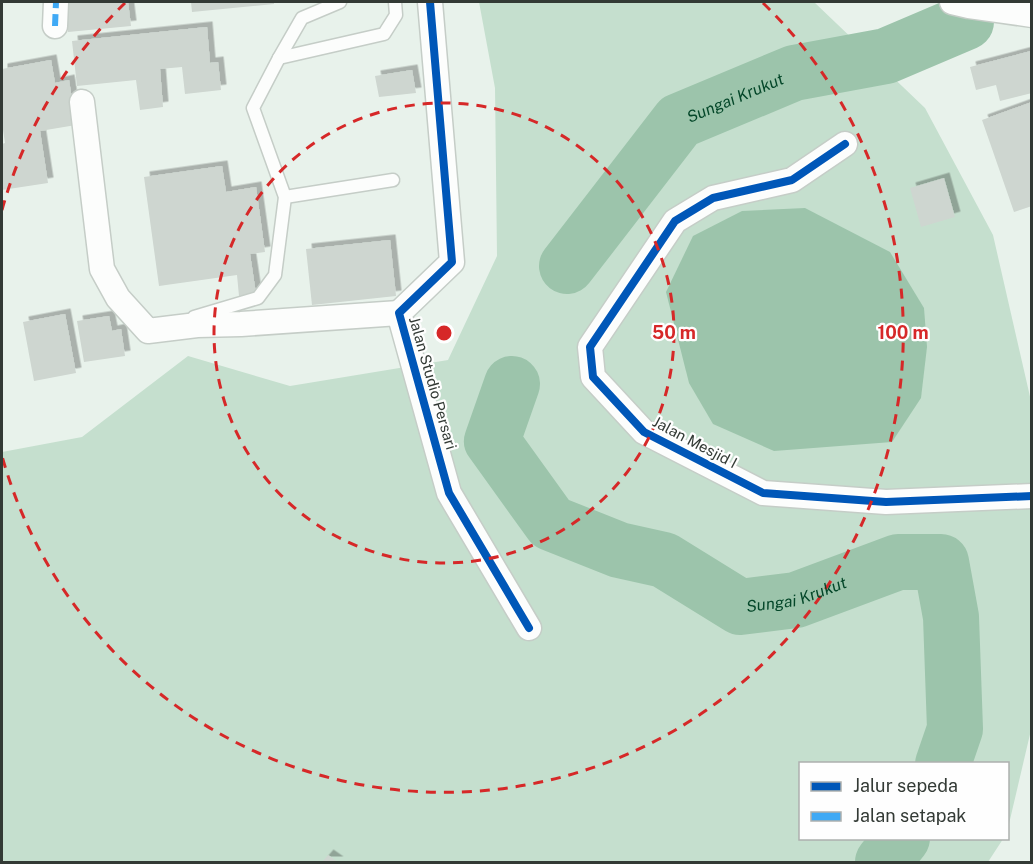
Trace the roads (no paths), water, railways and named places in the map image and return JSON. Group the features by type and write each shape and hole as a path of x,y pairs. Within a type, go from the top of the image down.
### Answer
{"street":[{"path":"55,26 56,2"},
{"name":"Jalan Studio Persari","path":"148,331 197,325 399,313 452,262 430,2"},
{"path":"961,4 1032,15"},
{"path":"82,102 102,269 118,298 148,331"},
{"name":"Jalan Mesjid I","path":"845,144 792,180 713,198 675,220 590,347 593,377 644,432 764,492 886,502 1032,496"},
{"name":"Jalan Studio Persari","path":"399,313 449,493 529,628"}],"lane":[{"path":"148,331 258,298 275,275 285,197 253,108 302,18 340,2"},
{"path":"279,58 384,34 396,15 395,2"},
{"path":"285,197 393,180"}],"waterway":[{"name":"Sungai Krukut","path":"567,266 679,121 794,73 886,56 966,22"},
{"name":"Sungai Krukut","path":"512,384 492,441 551,523 619,550 664,560 740,607 796,600 898,562 941,562 951,617 955,729 944,762"},
{"name":"Sungai Krukut","path":"883,862 900,840"}]}
